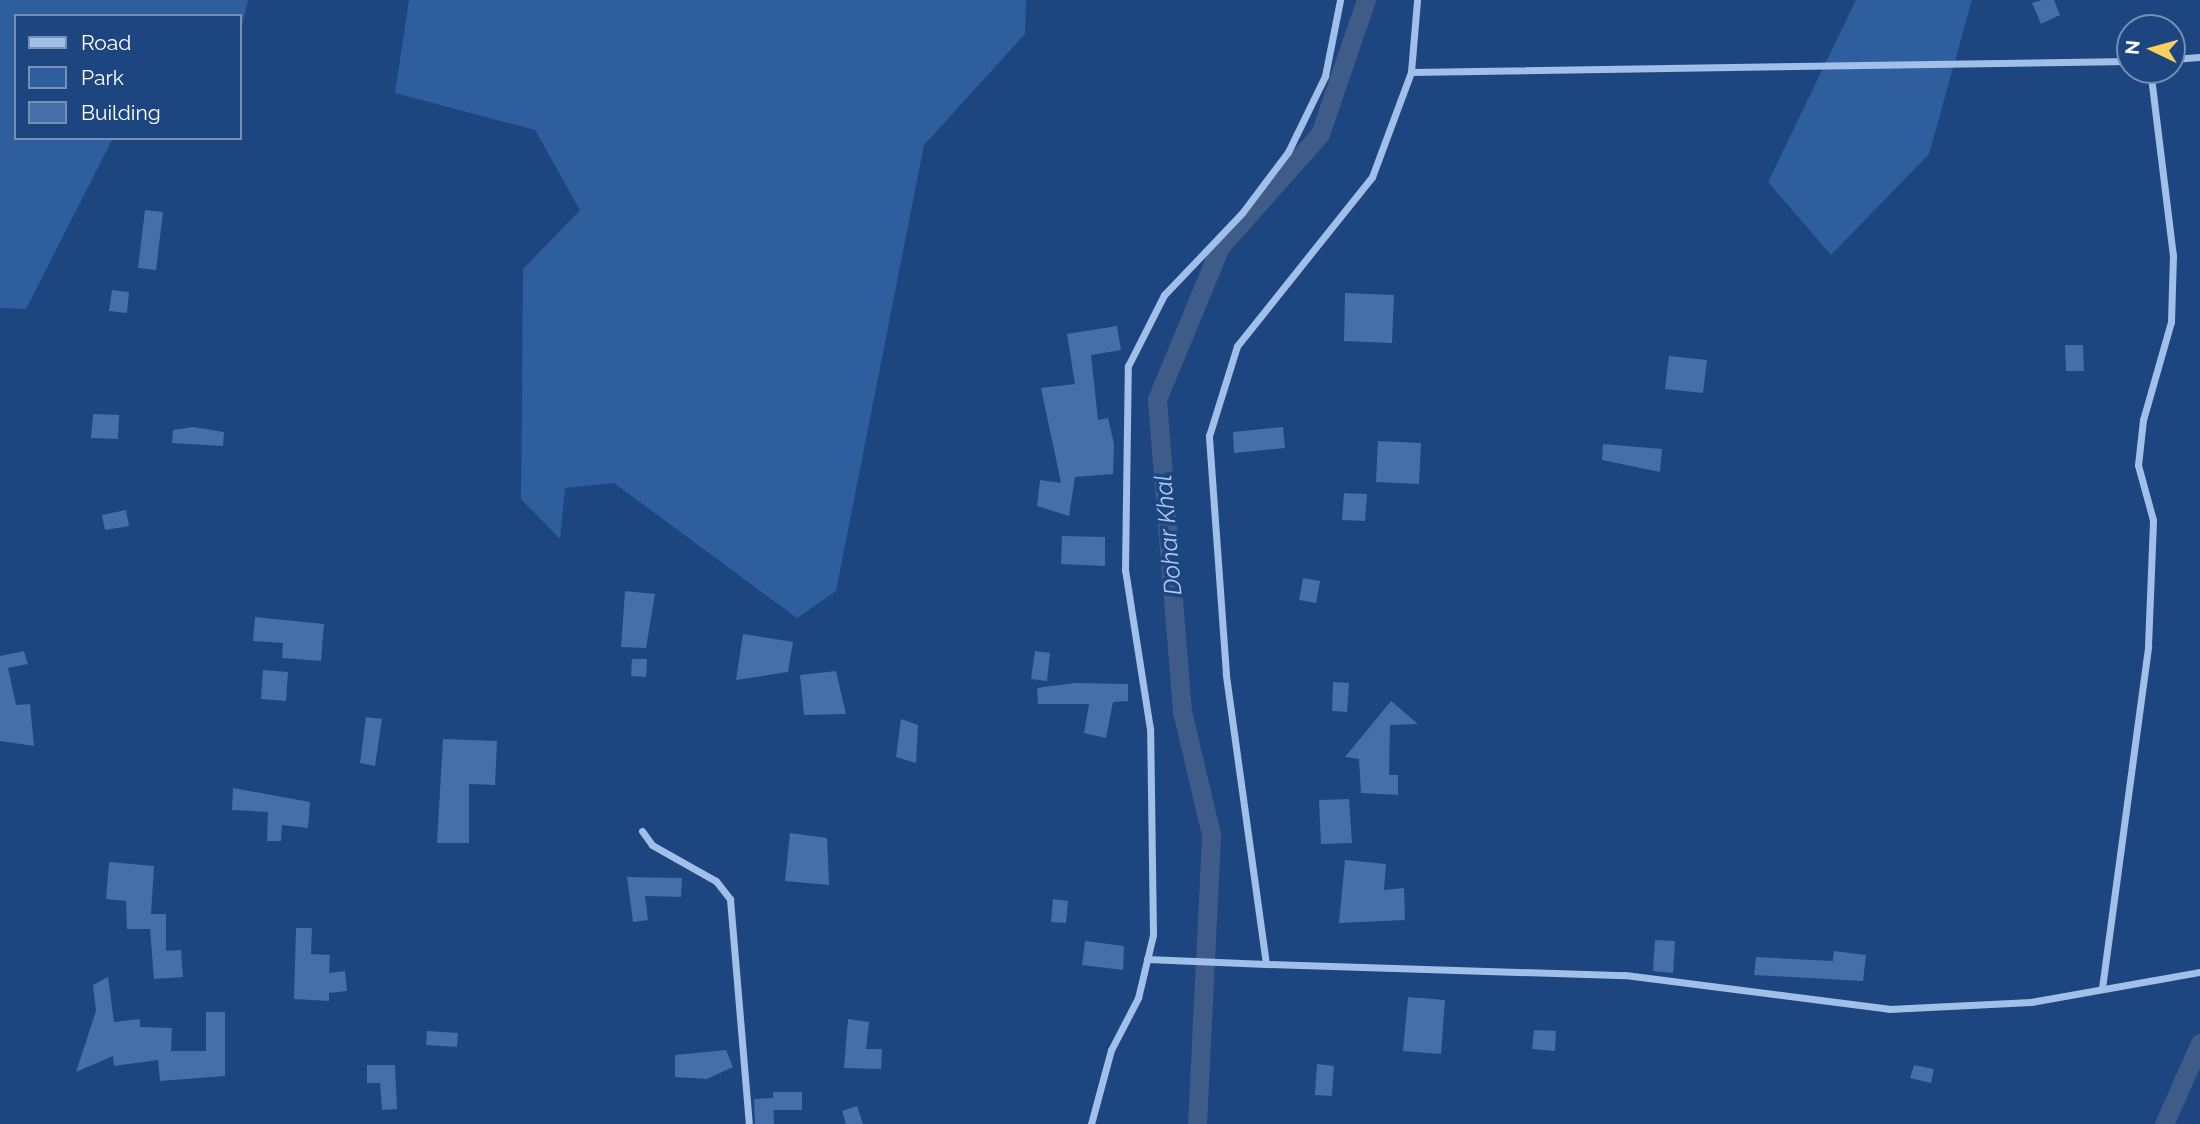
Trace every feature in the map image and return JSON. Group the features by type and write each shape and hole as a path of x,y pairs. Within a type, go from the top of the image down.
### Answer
{"street":[{"path":"1091,1124 1153,935 1150,729 1125,570 1128,366 1164,295 1242,213 1288,152 1325,76 1340,0"},
{"path":"1266,964 1226,674 1209,436 1237,346 1372,177 1411,72 1418,0"},
{"path":"1411,72 2116,61"},
{"path":"2102,988 2148,646 2153,520 2138,465 2143,420 2171,321 2173,256 2152,84"},
{"path":"642,831 652,845 716,881 730,899 749,1124"},
{"path":"1147,958 1625,975 1889,1009 2031,1002 2200,972"}],"green space":[{"path":"0,0 248,0 242,26 242,14 14,14 14,140 112,140 26,309 0,308"},
{"path":"409,0 1026,0 1025,34 924,145 836,591 797,618 614,483 565,488 560,539 521,499 523,269 580,210 535,130 395,93"},
{"path":"1856,0 1972,0 1929,154 1831,255 1768,182"}],"building":[{"path":"2054,0 2060,15 2041,24 2032,3"},
{"path":"145,210 163,212 156,270 138,268"},
{"path":"112,290 129,292 127,313 109,311"},
{"path":"1345,293 1394,295 1392,343 1344,341"},
{"path":"1117,326 1121,350 1091,355 1098,420 1108,418 1114,444 1113,474 1075,477 1069,516 1037,506 1040,480 1061,483 1041,388 1075,384 1067,334"},
{"path":"2065,345 2083,345 2084,371 2066,371"},
{"path":"1669,356 1707,360 1703,393 1665,389"},
{"path":"93,414 119,415 118,439 91,438"},
{"path":"193,427 224,432 223,446 172,443 173,430"},
{"path":"1283,427 1285,448 1234,453 1233,432"},
{"path":"1378,441 1421,443 1419,484 1376,482"},
{"path":"1603,444 1662,449 1660,472 1602,460"},
{"path":"1344,493 1367,494 1365,521 1342,520"},
{"path":"126,510 129,526 105,530 102,515"},
{"path":"1062,536 1105,537 1105,566 1061,564"},
{"path":"1303,578 1320,581 1316,603 1299,600"},
{"path":"625,591 655,594 646,648 621,647"},
{"path":"255,617 324,624 321,661 282,658 283,643 253,641"},
{"path":"743,634 793,642 788,672 736,680"},
{"path":"24,651 28,664 8,668 16,705 30,704 34,746 0,741 0,656"},
{"path":"1035,651 1050,653 1047,681 1031,679"},
{"path":"632,659 647,659 646,677 631,676"},
{"path":"263,670 288,672 286,701 261,699"},
{"path":"836,671 846,714 804,715 800,675"},
{"path":"1333,682 1349,683 1347,712 1332,711"},
{"path":"1074,683 1128,684 1128,701 1113,702 1106,738 1084,733 1089,704 1038,704 1037,688"},
{"path":"1391,701 1418,724 1390,725 1389,775 1398,775 1398,795 1361,793 1359,759 1345,757"},
{"path":"366,717 382,719 375,766 360,763"},
{"path":"901,719 918,725 916,763 896,757"},
{"path":"443,739 497,741 495,785 469,784 469,843 437,843"},
{"path":"233,788 310,802 308,828 282,825 281,841 267,841 268,812 232,810"},
{"path":"1349,799 1352,843 1321,844 1319,800"},
{"path":"790,833 827,838 829,885 785,881"},
{"path":"1345,860 1386,864 1384,890 1404,888 1405,920 1339,923"},
{"path":"109,862 154,866 151,914 166,914 166,951 181,950 183,977 154,979 150,929 127,929 126,901 106,899"},
{"path":"627,877 682,878 681,897 645,896 648,920 633,922"},
{"path":"1053,899 1068,901 1066,923 1051,922"},
{"path":"296,928 312,928 311,954 330,955 329,973 345,971 347,991 329,993 329,1001 294,999"},
{"path":"1655,940 1675,941 1673,973 1653,971"},
{"path":"1085,941 1124,946 1123,970 1082,965"},
{"path":"1834,951 1866,955 1863,981 1754,975 1756,957 1833,961"},
{"path":"108,977 114,1022 140,1019 140,1027 172,1028 171,1051 206,1051 206,1012 225,1012 225,1076 160,1081 158,1060 114,1066 113,1056 76,1072 96,1011 93,985"},
{"path":"1408,997 1445,1000 1441,1054 1403,1051"},
{"path":"848,1019 869,1022 866,1049 882,1049 881,1069 844,1068"},
{"path":"1534,1030 1556,1031 1555,1051 1532,1049"},
{"path":"427,1031 458,1033 457,1047 426,1045"},
{"path":"726,1050 733,1067 707,1079 675,1077 675,1055"},
{"path":"1317,1064 1334,1066 1332,1096 1315,1095"},
{"path":"367,1065 395,1065 397,1109 382,1110 380,1083 367,1083"},
{"path":"1914,1065 1934,1069 1931,1083 1910,1078"},
{"path":"773,1092 802,1092 802,1110 773,1110"},
{"path":"773,1098 774,1124 755,1124 754,1099"},
{"path":"857,1106 863,1124 846,1124 842,1111"}],"waterway":[{"name":"Dohar Khal","path":"1197,1124 1211,834 1182,711 1157,399 1220,247 1320,134 1366,0"},
{"name":"Dohar Khal","path":"2164,1124 2200,1043"}]}
